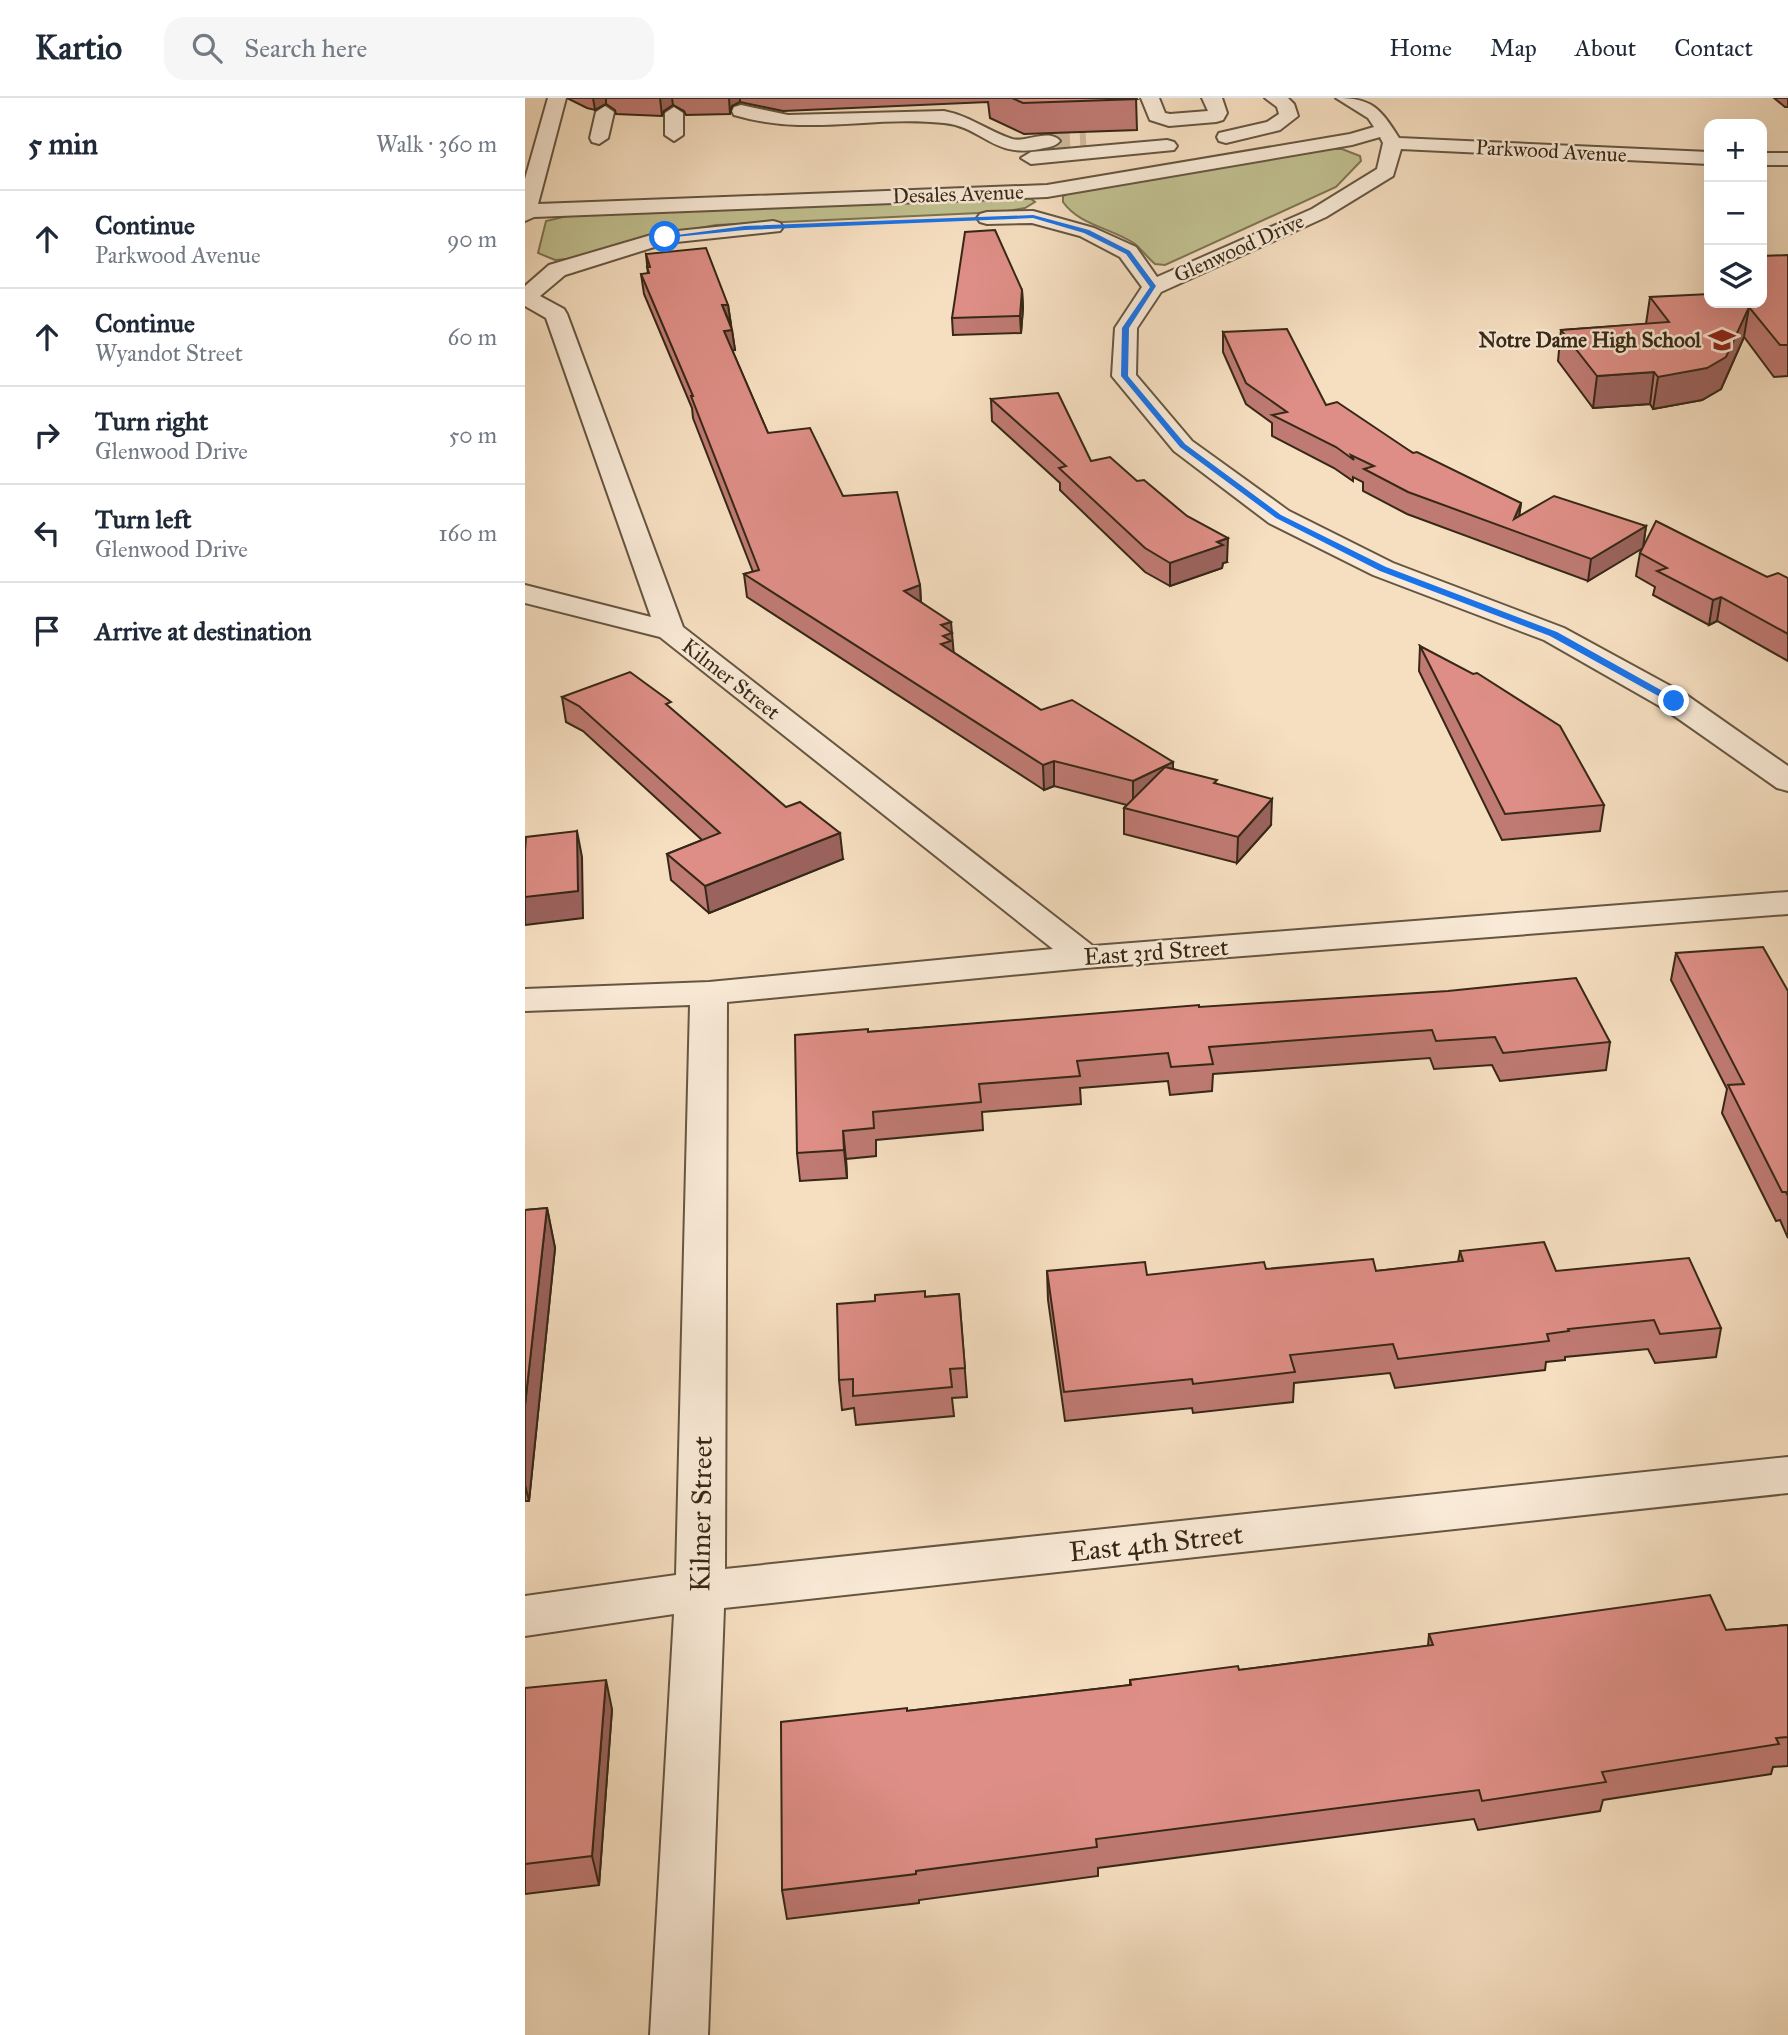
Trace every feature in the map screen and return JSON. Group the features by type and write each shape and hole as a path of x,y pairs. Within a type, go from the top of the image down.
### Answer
{"street":[{"path":"526,213 530,185 558,98"},
{"path":"1150,98 1157,116 1169,120 1216,116 1219,113 1211,98"},
{"path":"1209,139 1273,126 1289,116 1285,104 1274,98"},
{"path":"1345,98 1375,114 1389,136"},
{"path":"741,111 772,118 826,113 947,117 1010,145 1050,141"},
{"path":"599,138 605,112"},
{"path":"674,113 674,135"},
{"name":"Parkwood Avenue","path":"1389,136 1704,158"},
{"name":"Desales Avenue","path":"526,213 1047,191 1352,139 1389,136"},
{"name":"Glenwood Drive","path":"1389,136 1387,172 1319,213 1153,286 1125,328 1124,376 1183,446 1279,517 1383,569 1553,634 1674,701 1788,781"},
{"path":"1086,139 1106,142 1119,151"},
{"path":"1031,158 1183,143"},
{"path":"1767,159 1788,159"},
{"path":"1033,217 1047,191"},
{"path":"964,219 1033,217 1087,232 1128,252 1153,286"},
{"path":"525,297 557,270 665,237 745,228 800,226"},
{"name":"Kilmer Street","path":"525,297 556,314 670,631 1084,957"},
{"path":"525,594 670,631"},
{"name":"East 3rd Street","path":"525,1000 709,993 1084,957 1788,903"},
{"name":"Kilmer Street","path":"679,2035 700,1591 709,993"},
{"name":"East 4th Street","path":"525,1616 700,1591 1788,1475"}],"shaded area":[{"path":"1322,149 1342,149 1360,156 1361,161 1336,187 1165,265 1155,264 1135,244 1087,222 1063,202 1063,196 1075,190"},
{"path":"1030,198 1035,202 1025,208 1001,212 716,225 629,241 577,258 555,260 538,253 546,221 572,215"}],"building":[{"path":"1012,98 1136,98 1137,99 1023,103"},
{"path":"995,230 1022,290 1020,316 952,318 965,232"},
{"path":"706,248 728,305 722,305 732,330 724,331 768,433 810,428 843,496 897,492 920,585 904,591 951,622 941,625 952,633 943,636 951,641 941,644 1041,710 1072,700 1173,762 1133,781 1054,761 1043,765 744,574 759,570 693,396 641,274 649,273 646,254"},
{"path":"1788,255 1788,345 1780,345 1750,308 1767,308 1767,256"},
{"path":"1704,294 1704,308 1749,308 1726,357 1707,368 1658,377 1654,372 1597,376 1561,330 1669,322 1650,297"},
{"path":"1287,329 1326,405 1337,402 1413,453 1417,452 1521,503 1514,519 1554,496 1646,526 1591,559 1408,492 1364,469 1374,466 1351,455 1354,460 1336,447 1272,415 1287,412 1246,383 1223,332"},
{"path":"1058,393 1091,461 1110,457 1137,481 1144,480 1187,516 1228,538 1217,542 1223,545 1170,563 1145,548 1059,468 1066,466 991,399"},
{"path":"1656,521 1767,577 1778,573 1788,578 1788,634 1721,597 1713,600 1657,571 1667,568 1640,553"},
{"path":"1420,646 1473,674 1477,673 1560,726 1604,805 1505,814"},
{"path":"630,672 671,702 666,704 786,807 800,802 840,833 705,886 667,854 720,833 579,706 562,697"},
{"path":"1165,767 1217,780 1214,783 1272,799 1238,837 1124,808"},
{"path":"577,831 578,891 525,897 526,837"},
{"path":"1763,947 1788,991 1788,1196 1786,1192 1782,1192 1728,1085 1744,1084 1676,953"},
{"path":"1576,978 1610,1042 1503,1053 1495,1037 1436,1041 1432,1030 1209,1047 1213,1064 1171,1067 1168,1053 1077,1061 1080,1076 979,1084 981,1102 873,1112 874,1128 843,1131 844,1150 797,1153 795,1035 868,1029 868,1032 1199,1005 1448,991"},
{"path":"547,1208 525,1405 525,1210"},
{"path":"1544,1242 1556,1271 1689,1258 1721,1328 1660,1334 1654,1320 1568,1329 1569,1331 1547,1334 1549,1341 1398,1359 1393,1344 1290,1355 1295,1372 1193,1384 1192,1379 1064,1392 1047,1271 1145,1262 1147,1275 1264,1262 1266,1269 1373,1259 1376,1271 1463,1261 1460,1251"},
{"path":"925,1291 925,1297 959,1294 965,1368 950,1369 952,1387 853,1396 853,1379 839,1380 837,1304 875,1301 875,1295"},
{"path":"1710,1595 1726,1630 1788,1625 1788,1737 1776,1738 1779,1744 1602,1772 1606,1782 1482,1801 1479,1790 1096,1839 1097,1847 916,1871 916,1874 782,1890 781,1722 907,1708 907,1711 1131,1685 1130,1680 1238,1666 1239,1670 1433,1645 1429,1634"},
{"path":"606,1680 592,1856 525,1864 525,1688"}],"tunnel":[{"path":"1050,141 1086,139"}],"place":[{"name":"Notre Dame High School","path":"1722,340"}],"route":[{"path":"665,237 745,228 1033,217 1087,232 1128,252 1153,286 1125,328 1124,376 1183,446 1279,517 1383,569 1553,634 1674,701"}]}
